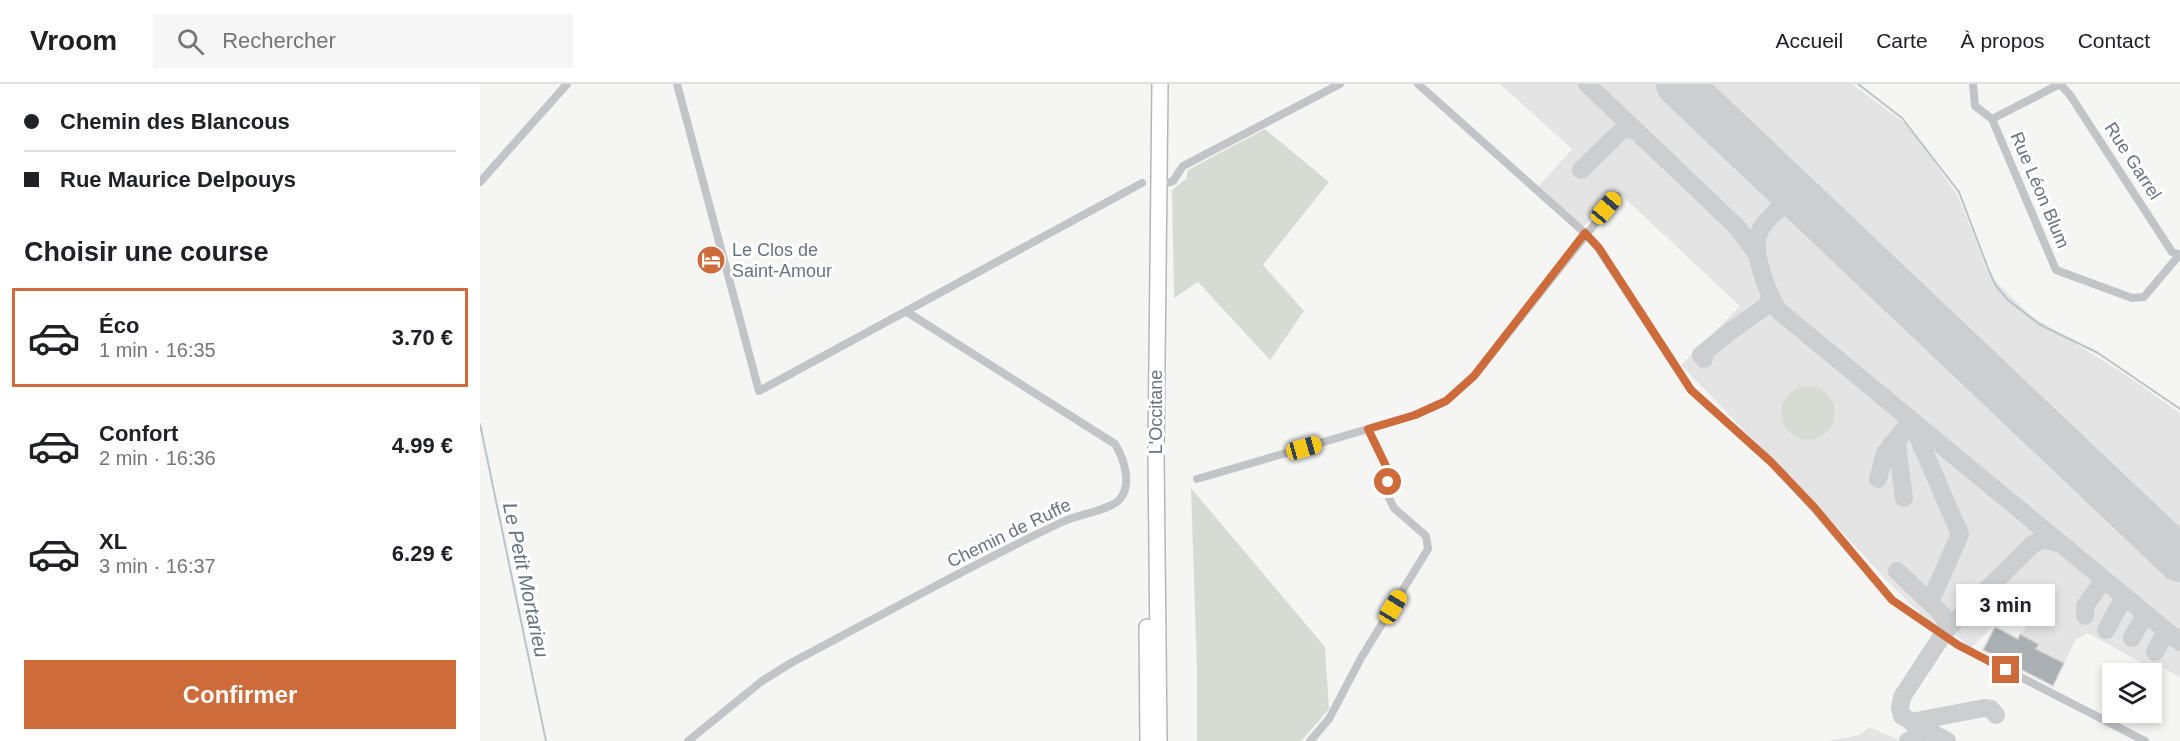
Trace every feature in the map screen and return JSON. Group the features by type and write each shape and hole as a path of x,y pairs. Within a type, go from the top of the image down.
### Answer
{"highway":[{"name":"L'Occitane","path":"1150,84 1146,443 1147,709 1154,739"},
{"name":"L'Occitane","path":"1154,739 1160,84"}],"street":[{"path":"480,182 567,84"},
{"path":"677,84 759,391 1142,183"},
{"path":"1167,183 1173,181 1183,166 1340,84"},
{"path":"1418,84 1599,248 1691,390 1771,462 1814,507 1892,600 1958,645 2145,741"},
{"name":"Rue Léon Blum","path":"1973,84 1975,106 1992,119 2056,270 2132,298 2144,297 2180,254"},
{"name":"Rue Léon Blum","path":"1992,119 2060,84"},
{"name":"Rue Garrel","path":"2060,84 2070,95 2172,252 2180,254"},
{"path":"1197,479 1415,415 1446,401 1474,376 1585,233 1617,196"},
{"name":"Chemin de Ruffe","path":"688,741 762,681 791,663 1062,522 1113,504 1123,495 1126,487 1125,465 1115,444 907,312"},
{"path":"1310,741 1329,719 1361,658 1428,549 1426,536 1394,508 1389,498 1386,466 1368,429"}],"shaded area":[{"path":"1500,84 1852,84 1910,127 1958,196 1989,275 2031,316 2126,375 2180,413 2180,678 2162,666 2162,663 2142,663 2088,633 2076,639 2064,663 2036,649 2020,634 2039,611 2021,598 1971,648 1956,635 1926,619 1681,365 1740,306 1616,190 1583,227 1538,187 1572,149"},
{"path":"1265,129 1329,182 1263,265 1304,311 1270,360 1198,282 1174,298 1172,190 1186,179 1188,170"},
{"path":"1808,386 1818,388 1827,394 1833,403 1835,413 1833,423 1827,432 1818,438 1808,440 1798,438 1789,432 1783,423 1781,413 1783,403 1789,394 1798,388"},
{"path":"1191,488 1325,647 1329,709 1301,741 1197,741"},
{"path":"1869,727 1901,741 1827,741 1859,735"}],"building":[{"path":"1995,627 2018,639 2020,634 2039,644 2036,649 2064,663 2053,686 1983,650"}],"waterway":[{"path":"1858,84 1902,118 1959,192 1989,271 1996,286 2008,300 2039,324 2098,353 2180,409"},
{"name":"Le Petit Mortarieu","path":"480,424 546,741"}],"taxiway":[{"path":"1587,84 1737,227 1757,254"},
{"path":"1581,170 1622,130 1631,129 1638,132"},
{"path":"1775,212 1781,199 1781,190 1776,176"},
{"path":"1829,226 1807,207 1794,203 1778,210 1761,228 1757,243 1759,263 1766,285 1779,311 2180,642"},
{"path":"1704,359 1701,355 1769,304 1770,294"},
{"path":"1878,479 1885,453 1911,421"},
{"path":"1911,426 1911,431 1917,435 1960,534 1934,593"},
{"path":"1901,434 1897,445 1904,498"},
{"path":"1947,741 1902,716 1900,708 1902,697 1946,630 2033,544 2044,539 2058,543"},
{"path":"1897,571 1942,614 1946,622 1946,630"},
{"path":"2085,616 2085,606 2101,584 2100,577"},
{"path":"2106,630 2122,601 2120,594"},
{"path":"2132,638 2143,618 2142,612"},
{"path":"2155,652 2164,635 2162,629"},
{"path":"1911,722 1984,708 1991,709 1996,715"},
{"path":"1908,741 1927,730"}],"runway":[{"path":"1679,84 2180,559"}],"place":[{"name":"Le Clos de Saint-Amour","path":"711,260"}],"route":[{"path":"1388,482 1386,466 1368,429 1415,415 1446,401 1474,376 1585,233 1599,248 1691,390 1771,462 1814,507 1892,600 1958,645 2006,670"}]}
